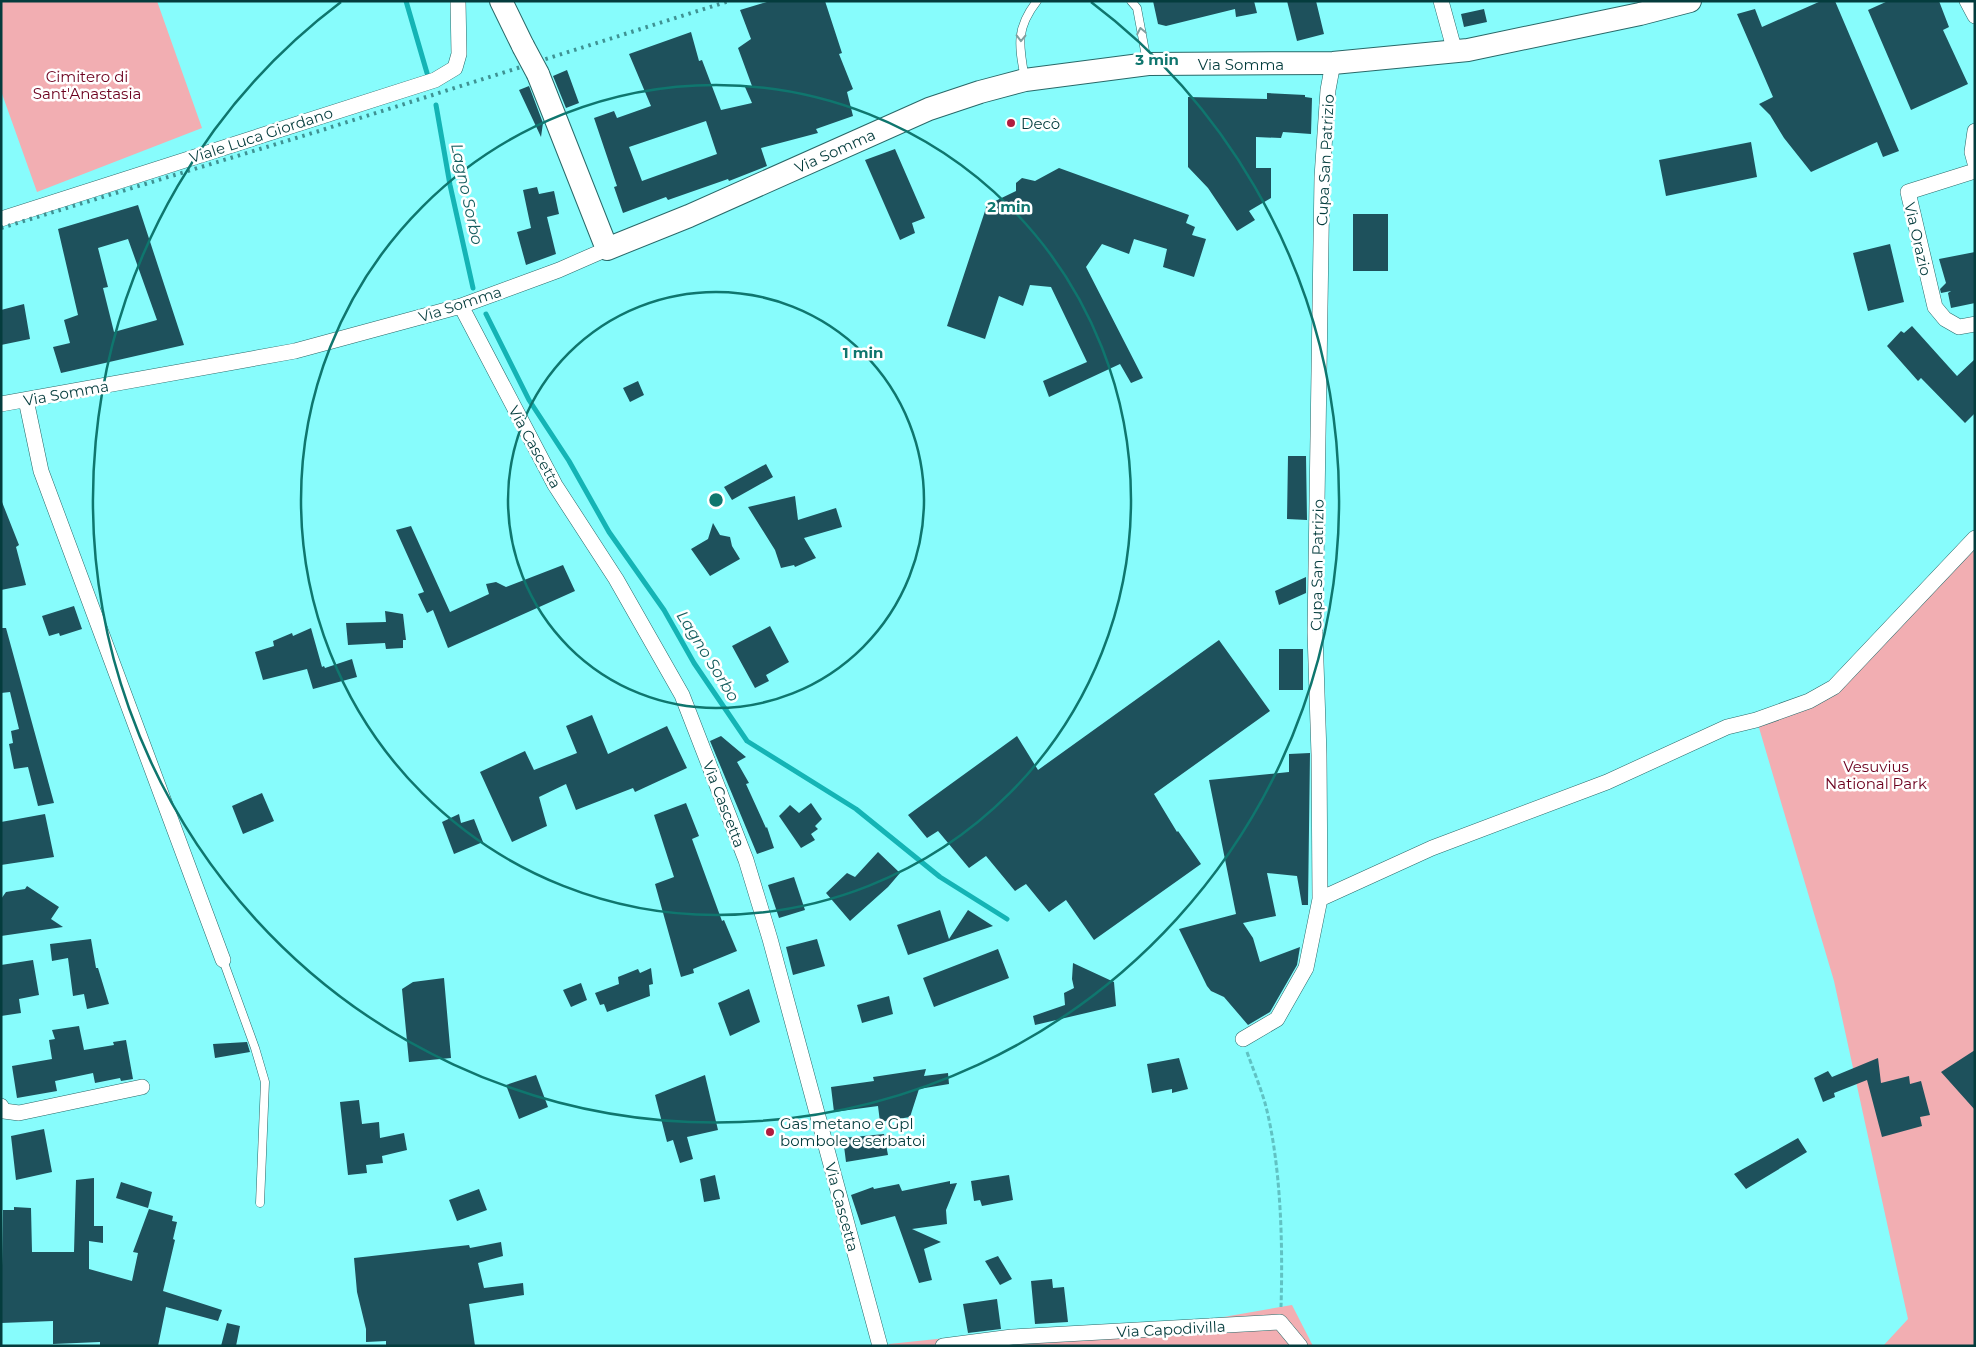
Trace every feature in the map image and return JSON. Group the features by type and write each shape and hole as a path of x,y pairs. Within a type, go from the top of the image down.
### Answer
{"main road":[{"path":"502,1 538,74 607,249"},
{"name":"Via Somma","path":"607,249 689,216 929,109 980,92 1025,80 1148,64 1333,63 1455,52 1640,14 1690,1"}],"street":[{"name":"Viale Luca Giordano","path":"1,219 436,80 455,68 459,54 458,1"},
{"path":"1441,1 1455,52"},
{"path":"1967,1 1975,16"},
{"name":"Cupa San Patrizio","path":"1242,1039 1276,1019 1306,968 1320,899 1320,756 1316,632 1322,177 1328,90 1333,63"},
{"path":"1975,130 1972,152 1975,163"},
{"name":"Via Orazio","path":"1975,172 1908,192 1935,307 1945,320 1959,327 1975,324"},
{"name":"Via Somma","path":"1,404 295,351 461,306 559,270 607,249"},
{"name":"Via Cascetta","path":"461,306 555,485 616,579 682,696 752,878 880,1346"},
{"path":"26,400 41,471 223,960"},
{"path":"1320,899 1432,848 1607,782 1727,728 1809,701 1834,688 1975,538"},
{"path":"1,1106 4,1111 19,1113 142,1087"},
{"path":"1280,1322 1300,1346"},
{"name":"Via Capodivilla","path":"943,1346 1012,1337 1280,1322"}],"lane":[{"path":"1025,80 1019,34 1028,12 1038,1"},
{"path":"1131,1 1137,8 1148,64"},
{"path":"223,960 255,1048 265,1082 260,1202"}],"path":[{"path":"1242,1039 1265,1102 1275,1152 1282,1268 1280,1322"}],"green space":[{"name":"Cimitero di Sant'Anastasia","path":"1,1 157,1 202,128 37,192 1,91"},
{"name":"Vesuvius National Park","path":"1975,532 1975,1346 1883,1346 1908,1319 1834,981 1757,721 1834,685"},
{"path":"1292,1305 1313,1346 889,1346 889,1344 1003,1332 1195,1322"}],"building":[{"path":"770,1 825,1 842,53 839,54 853,89 847,92 853,116 816,129 818,133 761,148 767,166 729,181 728,179 668,200 666,197 623,213 614,187 617,186 594,118 614,111 617,118 651,106 629,54 691,32 699,61 702,60 721,110 752,103 745,87 752,86 738,48 751,39 740,10","holes":["706,121 717,154 642,181 629,147"]},
{"path":"1153,1 1254,1 1257,13 1236,17 1235,9 1166,26 1158,24"},
{"path":"1287,1 1316,1 1324,34 1297,41"},
{"path":"1821,1 1835,1 1899,151 1883,157 1877,142 1811,172 1784,138 1770,115 1759,104 1773,97 1737,14 1755,9 1762,27"},
{"path":"1888,1 1939,1 1949,27 1943,30 1968,84 1911,110 1868,10"},
{"path":"1484,9 1487,22 1464,27 1461,14"},
{"path":"567,70 579,103 566,108 553,76"},
{"path":"529,86 543,123 541,137 519,90"},
{"path":"1267,93 1305,95 1305,97 1312,98 1311,134 1283,132 1281,138 1256,137 1256,168 1271,168 1271,198 1249,211 1255,220 1237,231 1208,188 1188,167 1188,97 1267,99"},
{"path":"1751,142 1757,177 1666,196 1659,160"},
{"path":"895,149 925,218 912,223 915,233 900,240 865,160"},
{"path":"1059,168 1189,215 1186,223 1195,227 1192,235 1206,239 1194,277 1163,267 1167,249 1134,239 1129,254 1102,244 1086,267 1143,378 1131,383 1120,364 1049,397 1043,381 1087,362 1051,287 1030,285 1023,306 999,296 985,339 947,326 987,205 1016,191 1016,183 1022,178 1035,181"},
{"path":"537,187 539,194 554,191 559,214 547,217 556,254 526,265 517,232 531,228 523,190"},
{"path":"138,205 184,345 61,373 53,347 70,343 64,320 78,315 58,229","holes":["128,239 157,320 114,332 103,288 108,287 98,248"]},
{"path":"1353,214 1388,214 1388,271 1353,271"},
{"path":"1890,244 1904,302 1868,311 1853,253"},
{"path":"1975,252 1975,303 1951,308 1948,293 1951,291 1941,293 1940,289 1946,283 1939,259"},
{"path":"24,304 30,339 1,345 1,310"},
{"path":"1912,326 1957,376 1975,359 1975,413 1965,423 1921,378 1918,381 1887,346 1901,331 1904,333"},
{"path":"638,381 644,395 630,402 623,388"},
{"path":"1288,456 1306,456 1307,520 1287,519"},
{"path":"766,464 773,477 732,500 724,487"},
{"path":"795,496 798,520 836,508 842,527 804,538 816,558 795,567 794,565 781,568 775,550 748,507"},
{"path":"2,502 19,545 16,547 26,585 1,590"},
{"path":"713,523 720,535 730,537 732,546 740,559 710,576 691,549 708,539"},
{"path":"411,526 450,612 489,594 486,584 496,582 506,587 563,565 575,591 448,648 433,610 427,613 418,594 424,592 396,530"},
{"path":"1306,577 1306,593 1279,605 1275,591"},
{"path":"74,606 82,629 60,636 59,633 49,636 42,616"},
{"path":"385,611 403,614 406,640 403,640 403,648 386,649 385,643 348,645 346,623 386,622"},
{"path":"770,626 789,662 766,675 769,681 755,688 732,646"},
{"path":"1,628 6,628 54,803 38,806 28,767 14,769 9,744 13,743 11,731 19,729 10,692 1,693"},
{"path":"311,628 322,667 324,666 325,668 352,659 357,677 313,689 307,669 263,680 255,652 274,646 273,641 292,633 293,636"},
{"path":"1219,640 1270,711 1154,794 1177,832 1201,864 1094,940 1066,900 1049,912 1026,884 1015,891 986,856 969,868 938,831 927,838 908,815 1017,736 1038,770"},
{"path":"1279,649 1303,649 1303,690 1279,690"},
{"path":"592,715 608,754 667,726 687,768 635,792 633,788 576,810 566,784 539,797 547,826 512,842 480,772 525,751 534,770 577,753 566,726"},
{"path":"721,736 746,757 737,762 749,783 746,784 767,827 774,848 757,854 710,741"},
{"path":"1310,753 1308,905 1302,905 1297,876 1267,873 1276,916 1243,923 1253,938 1260,962 1300,947 1297,965 1270,1012 1248,1025 1224,997 1211,991 1207,986 1179,929 1236,914 1209,780 1289,772 1289,754"},
{"path":"262,793 274,821 243,834 232,806"},
{"path":"686,803 699,836 692,839 722,921 724,920 737,951 693,969 694,973 681,977 655,884 674,877 654,815"},
{"path":"811,803 822,819 815,826 818,829 811,834 815,840 801,848 779,816 790,805 799,813"},
{"path":"45,814 54,857 1,865 1,822"},
{"path":"459,814 461,823 474,819 483,842 454,854 442,822"},
{"path":"878,852 900,873 888,887 850,921 826,893 847,873 855,877"},
{"path":"794,877 805,910 779,918 768,885"},
{"path":"27,886 59,907 51,919 63,927 1,936 1,899 6,892 25,889"},
{"path":"940,910 949,939 968,910 993,926 908,955 897,925"},
{"path":"91,939 96,968 98,968 109,1004 87,1009 84,994 73,996 68,958 52,961 50,944"},
{"path":"817,939 825,966 793,975 786,947"},
{"path":"998,949 1009,978 934,1007 923,978"},
{"path":"33,960 39,995 19,999 21,1013 1,1016 1,965"},
{"path":"1073,963 1114,982 1116,1006 1035,1025 1033,1016 1065,1005 1064,993 1074,988 1072,979"},
{"path":"651,968 653,984 649,985 650,996 607,1012 604,1004 600,1005 595,993 619,984 618,977 638,969 640,973"},
{"path":"444,978 451,1058 409,1062 402,989 413,982"},
{"path":"581,983 587,1000 571,1007 563,990"},
{"path":"749,989 760,1022 730,1036 718,1003"},
{"path":"889,996 893,1014 862,1023 857,1005"},
{"path":"79,1026 84,1050 114,1045 113,1042 126,1040 133,1079 121,1081 120,1078 95,1083 93,1073 55,1081 57,1091 17,1098 12,1066 52,1059 49,1040 55,1039 52,1030"},
{"path":"247,1042 250,1052 215,1058 213,1044"},
{"path":"1975,1050 1975,1110 1941,1072"},
{"path":"1179,1058 1188,1089 1172,1093 1172,1089 1152,1093 1147,1064"},
{"path":"1878,1058 1881,1083 1909,1076 1910,1084 1921,1081 1930,1115 1920,1117 1922,1126 1882,1137 1867,1080 1834,1093 1835,1097 1823,1102 1814,1078 1828,1071 1832,1077"},
{"path":"926,1069 924,1076 948,1073 949,1084 919,1089 910,1117 880,1122 878,1106 834,1112 831,1087 874,1081 873,1077"},
{"path":"536,1075 548,1107 519,1119 506,1085"},
{"path":"705,1075 718,1130 687,1137 693,1159 680,1163 673,1140 667,1142 655,1095"},
{"path":"359,1100 362,1124 379,1122 380,1138 404,1133 407,1150 382,1156 383,1163 366,1165 367,1173 348,1175 340,1102"},
{"path":"44,1129 52,1172 16,1180 11,1136"},
{"path":"884,1134 888,1155 846,1162 843,1138"},
{"path":"1798,1138 1807,1152 1746,1189 1734,1174"},
{"path":"715,1175 720,1199 704,1202 700,1179"},
{"path":"1009,1175 1013,1200 982,1206 980,1200 974,1201 971,1181"},
{"path":"94,1178 94,1226 103,1226 103,1243 89,1241 89,1269 132,1281 138,1253 133,1252 149,1209 173,1216 172,1221 177,1222 173,1239 175,1240 163,1291 222,1310 218,1321 166,1307 158,1346 100,1346 100,1342 53,1344 53,1321 1,1323 3,1210 14,1210 14,1207 31,1208 32,1252 74,1252 76,1180"},
{"path":"950,1181 950,1184 957,1183 946,1210 947,1224 912,1229 941,1242 924,1249 932,1280 919,1283 895,1216 861,1225 851,1195 873,1187 874,1189 899,1184 902,1191"},
{"path":"121,1182 152,1192 148,1208 116,1198"},
{"path":"479,1189 487,1210 457,1221 449,1200"},
{"path":"501,1242 503,1256 478,1263 484,1288 523,1283 524,1295 469,1304 475,1346 386,1346 386,1341 366,1342 366,1329 357,1292 354,1258 469,1245 470,1248"},
{"path":"998,1256 1012,1279 1000,1285 985,1261"},
{"path":"1052,1279 1053,1288 1064,1287 1068,1322 1035,1324 1031,1281"},
{"path":"997,1299 1001,1329 968,1333 963,1304"},
{"path":"227,1323 240,1326 236,1346 221,1346"}],"waterway":[{"name":"Lagno Sorbo","path":"406,1 427,73"},
{"name":"Lagno Sorbo","path":"436,105 450,185 473,288"},
{"name":"Lagno Sorbo","path":"486,314 529,400 569,461 609,532 664,610 694,663 747,741 856,809 940,877 1007,919"}],"railway":[{"path":"1,228 319,131 729,1"}],"place":[{"name":"Decò","path":"1011,123"},
{"name":"Gas metano e Gpl bombole e serbatoi","path":"770,1132"}]}
